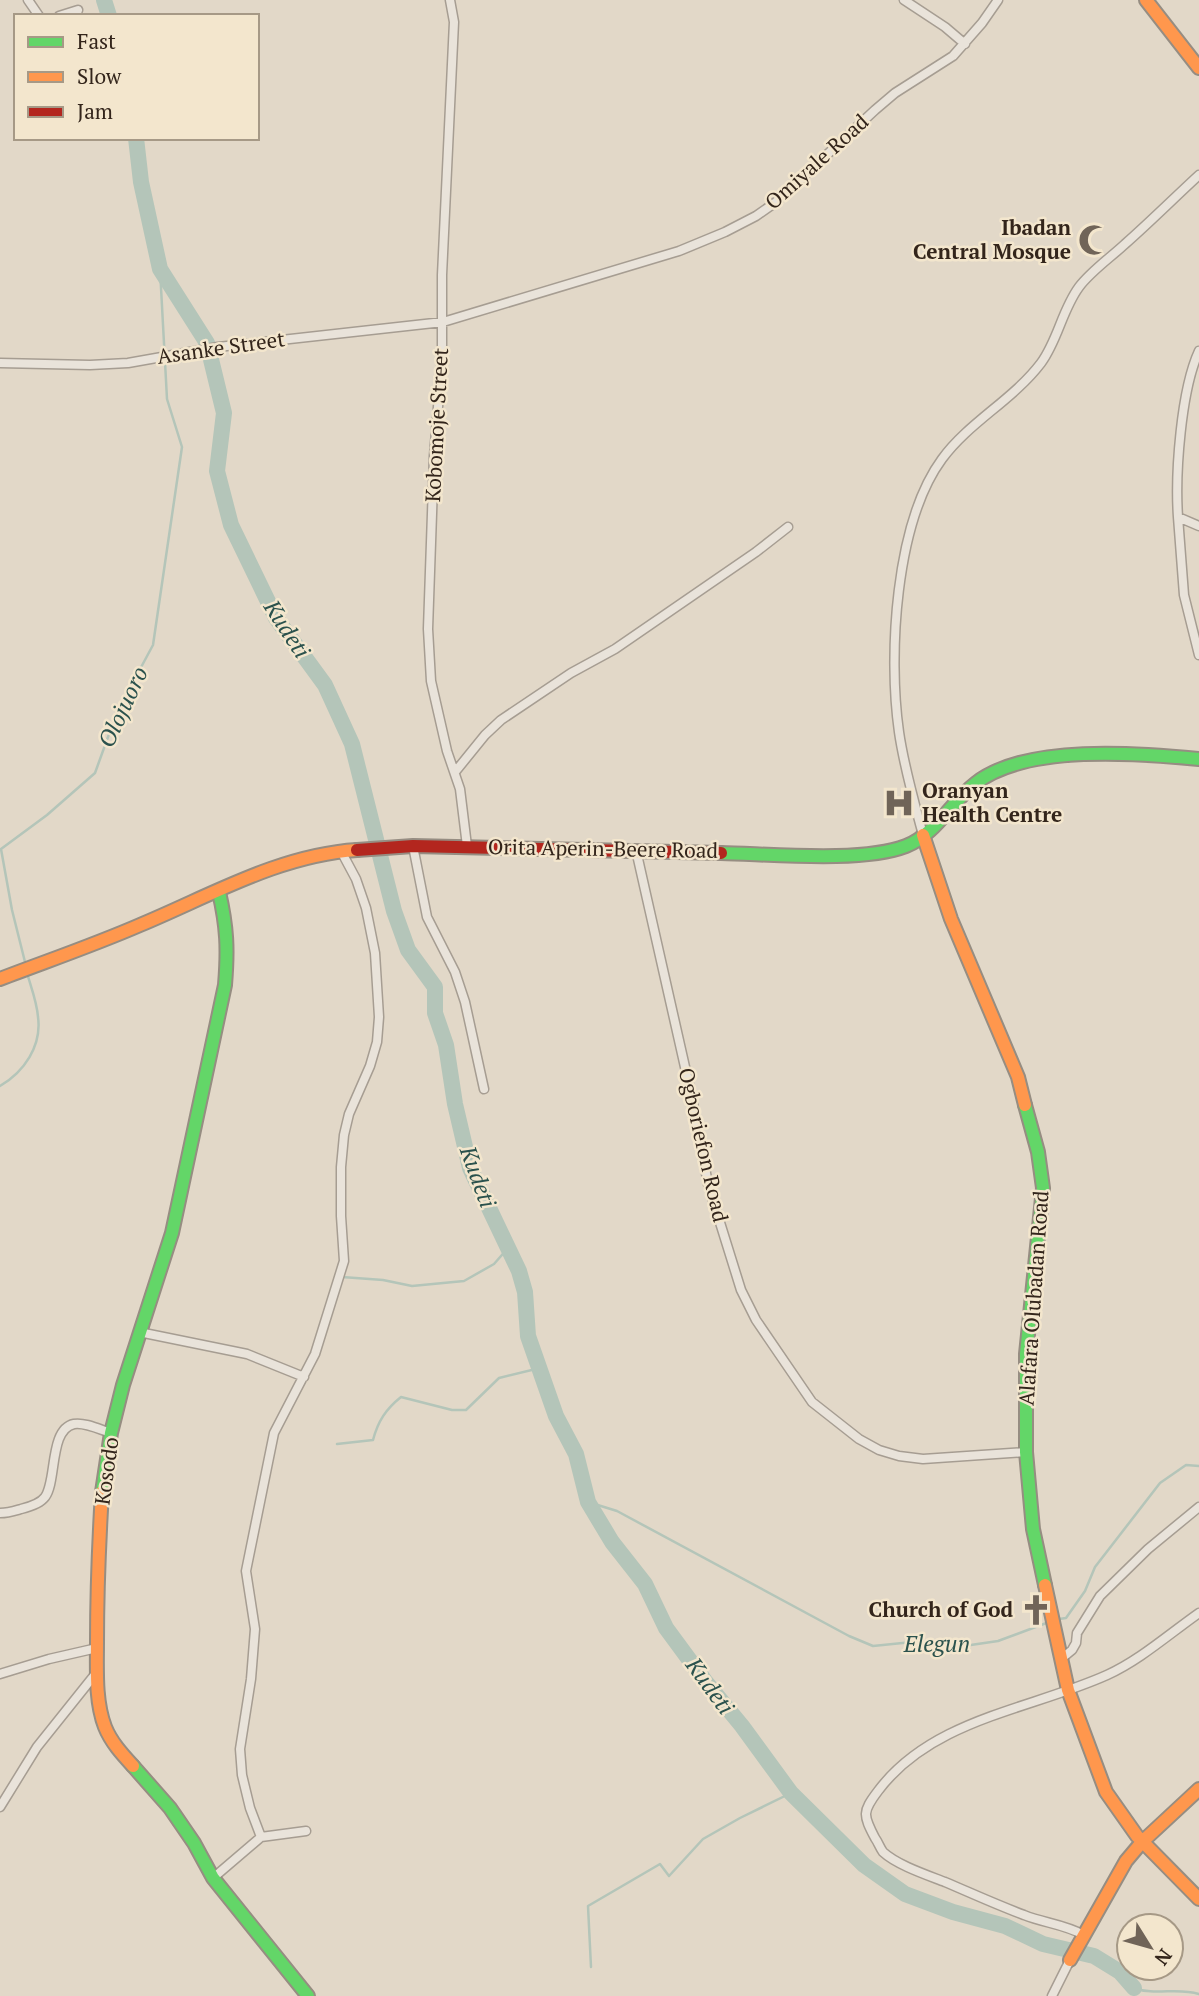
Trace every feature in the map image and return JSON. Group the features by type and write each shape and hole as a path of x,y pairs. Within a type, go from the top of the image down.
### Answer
{"main road":[{"path":"1146,0 1199,68"},
{"path":"1157,0 1199,54"},
{"name":"Orita Aperin-Beere Road","path":"0,979 139,926 274,867 341,851 361,848 467,846 864,854 903,848 923,835 974,783 1009,764 1028,759 1097,756 1199,760"},
{"name":"Alafara Olubadan Road","path":"923,835 963,949 1018,1077 1038,1152 1042,1200 1026,1354 1026,1452 1035,1542 1068,1690 1106,1792 1115,1808 1142,1842 1199,1899"},
{"name":"Kosodo","path":"219,892 227,926 225,985 172,1233 139,1332 111,1433 100,1513 97,1672 105,1727 116,1746 170,1808 214,1878 308,1996"},
{"path":"1070,1960 1114,1879 1142,1842 1199,1789"}],"street":[{"name":"Kobomoje Street","path":"450,0 454,22 428,629 431,681 466,819 467,846"},
{"path":"904,0 965,44"},
{"name":"Omiyale Road","path":"443,322 572,282 645,263 746,222 776,202 895,93 953,56 998,0"},
{"path":"65,14 78,10"},
{"path":"923,835 899,730 895,643 897,603 907,545 930,478 951,447 1030,376 1041,362 1053,343 1078,288 1199,175"},
{"name":"Asanke Street","path":"0,363 128,363 218,347 443,322"},
{"path":"1199,351 1184,412 1177,492 1184,595 1199,655"},
{"path":"1178,517 1199,526"},
{"path":"455,772 501,720 571,673 615,649 788,527"},
{"path":"413,846 427,917 455,972 465,1002 484,1089"},
{"name":"Ogboriefon Road","path":"636,849 692,1098 708,1184 741,1290 756,1320 812,1402 859,1439 879,1450 899,1456 923,1458 1026,1452"},
{"path":"261,1837 242,1775 240,1749 251,1679 255,1629 246,1571 274,1433 304,1377 323,1333 344,1261 341,1167 344,1135 349,1114 370,1066 377,1042 379,1017 373,942 359,889 341,851"},
{"path":"139,1332 247,1354 304,1377"},
{"path":"0,1513 27,1507 41,1501 48,1494 59,1439 67,1427 76,1423 111,1433"},
{"path":"1061,1659 1072,1650 1077,1633 1100,1596 1140,1557 1199,1507"},
{"path":"1081,1939 1055,1922 1024,1916 914,1870 883,1851 865,1820 866,1807 887,1779 906,1760 932,1744 994,1715 1108,1675 1152,1648 1199,1613"},
{"path":"0,1674 97,1648"},
{"path":"0,1807 37,1747 97,1672"},
{"path":"214,1878 261,1837 306,1831"},
{"path":"1052,1996 1070,1960"}],"waterway":[{"name":"Kudeti","path":"104,0 108,14"},
{"name":"Kudeti","path":"136,140 141,182 160,269 207,343 224,413 217,471 231,525 276,618 325,685 352,744 394,911 408,950 435,987 435,1013 446,1045 455,1104 470,1168 519,1271 525,1292 528,1336 556,1416 576,1454 588,1502 612,1542 645,1584 666,1628 705,1681 791,1793 864,1865 905,1894 953,1912 1005,1926 1043,1944 1094,1956 1120,1972 1134,1988"},
{"name":"Olojuoro","path":"26,966 1,849 47,815 95,773 117,712 153,645 182,447 167,399 160,269"},
{"name":"Olojuoro","path":"0,1086 24,1066 37,1038 37,1011 27,973"},
{"path":"342,1277 383,1280 412,1286 464,1281 494,1264 508,1248"},
{"path":"337,1444 373,1440 383,1416 401,1397 452,1410 466,1410 499,1378 540,1368"},
{"name":"Elegun","path":"1059,1619 1066,1618 1085,1591 1095,1567 1160,1483 1186,1465 1199,1466"},
{"name":"Elegun","path":"588,1502 617,1511 849,1636 873,1646 932,1640 964,1646 998,1641 1049,1622"},
{"path":"591,1967 588,1906 660,1864 669,1876 703,1839 791,1793"},
{"path":"1134,1996 1134,1988 1199,1994"}],"traffic: fast":[{"path":"721,853 841,856 906,846 917,841 935,826 976,783 997,771 1023,762 1083,754 1199,759"},
{"path":"102,1492 111,1433 123,1385 172,1233 225,985 226,938 219,892"},
{"path":"1025,1105 1038,1152 1043,1188 1026,1354 1026,1452 1033,1529 1045,1585"},
{"path":"133,1766 170,1808 194,1843 213,1878 308,1996"}],"traffic: slow":[{"path":"1146,0 1199,68"},
{"path":"923,835 951,919 1018,1077 1025,1105"},
{"path":"0,979 123,932 273,868 328,853 357,850"},
{"path":"102,1492 97,1604 98,1696 107,1732 133,1766"},
{"path":"1045,1585 1068,1690 1106,1792 1137,1836 1199,1899"},
{"path":"1070,1960 1126,1861 1142,1842 1199,1789"}],"traffic: jam":[{"path":"357,850 413,846 721,853"}],"place":[{"name":"Ibadan Central Mosque","path":"1094,240"},
{"name":"Oranyan Health Centre","path":"899,803"},
{"name":"Church of God","path":"1036,1610"}]}
